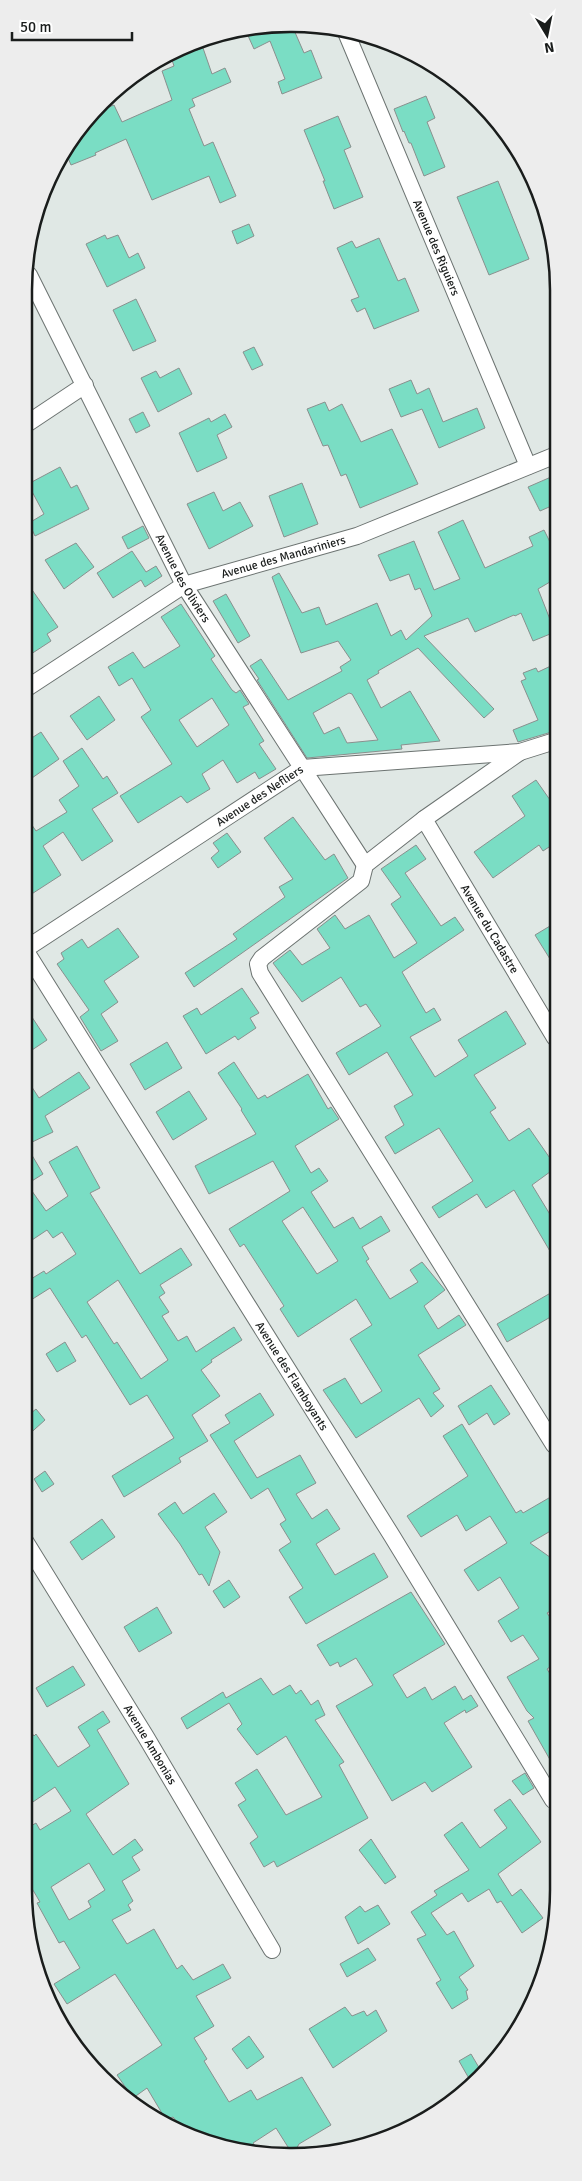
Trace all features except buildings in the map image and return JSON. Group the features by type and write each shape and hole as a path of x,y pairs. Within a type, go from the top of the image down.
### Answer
{"street":[{"name":"Avenue des Riguiers","path":"349,39 528,466"},
{"name":"Avenue des Oliviers","path":"33,283 184,585 365,865"},
{"path":"33,420 85,385"},
{"name":"Avenue des Mandariniers","path":"33,685 184,585 357,536 550,457"},
{"name":"Avenue des Nefliers","path":"33,944 302,768 520,752 550,743"},
{"path":"520,752 424,819 365,865 361,881 262,958 258,964 260,973 550,1439"},
{"name":"Avenue du Cadastre","path":"424,819 550,1030"},
{"name":"Avenue des Flamboyants","path":"33,963 392,1536 550,1795"},
{"name":"Avenue Ambonias","path":"33,1554 146,1737 272,1950"}]}
